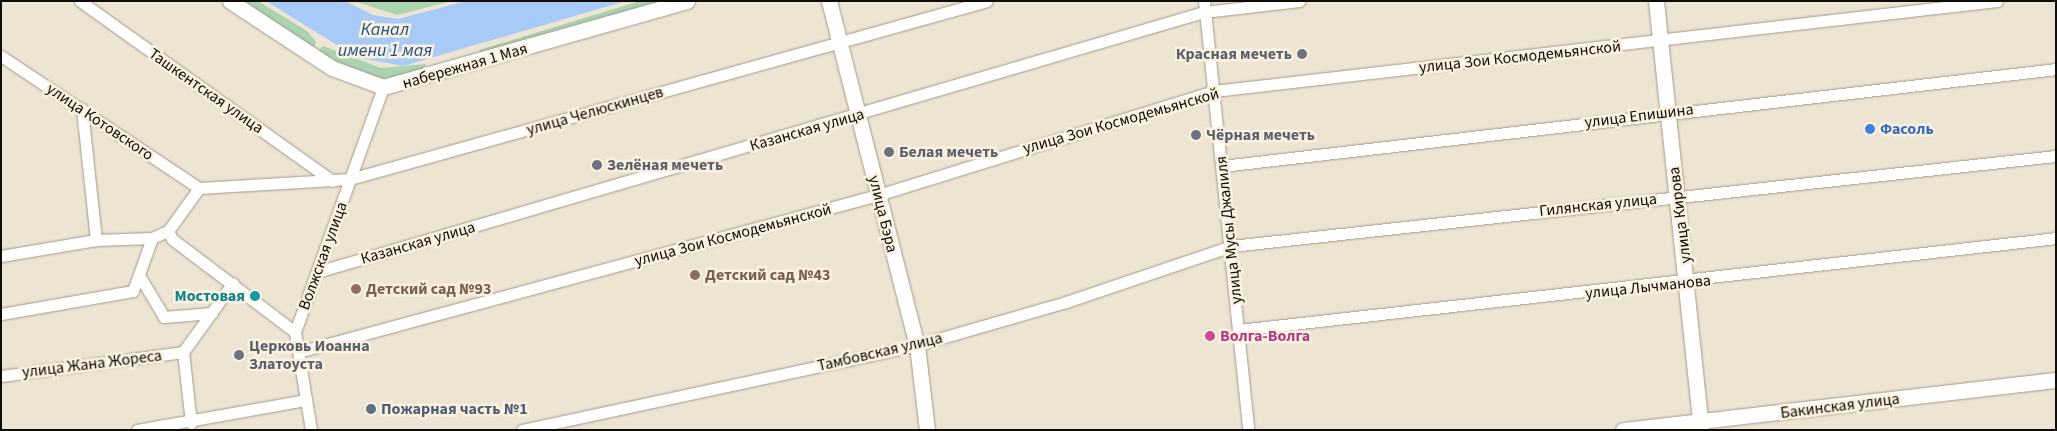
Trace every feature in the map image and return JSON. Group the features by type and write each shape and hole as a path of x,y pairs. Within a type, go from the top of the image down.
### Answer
{"main road":[{"name":"набережная 1 Мая","path":"230,1 332,68 383,87 687,1"},
{"name":"улица Бэра","path":"828,1 917,345 927,430"},
{"name":"улица Кирова","path":"1656,1 1667,113 1688,283 1700,426"},
{"name":"Бакинская улица","path":"1623,430 1700,426 2056,380"}],"street":[{"name":"Ташкентская улица","path":"80,1 332,181"},
{"name":"улица Челюскинцев","path":"199,188 350,179 986,1"},
{"name":"Казанская улица","path":"317,272 859,115 1204,7 1299,1"},
{"name":"улица Зои Космодемьянской","path":"298,352 878,195 1214,91 1997,1"},
{"name":"улица Мусы Джалиля","path":"1204,7 1231,246 1248,430"},
{"name":"улица Котовского","path":"1,56 199,188"},
{"name":"улица Епишина","path":"1222,166 2056,69"},
{"name":"Волжская улица","path":"311,430 295,332 383,87"},
{"path":"82,109 96,240"},
{"name":"Гилянская улица","path":"1231,246 2056,156"},
{"path":"1,256 96,240 152,238 168,231 199,188"},
{"path":"168,231 295,332"},
{"path":"1,314 133,291 152,238"},
{"name":"улица Лычманова","path":"1239,330 1688,283 2056,238"},
{"name":"Тамбовская улица","path":"522,430 917,345 1066,302 1231,246"},
{"path":"139,276 164,317 212,313"},
{"path":"191,423 184,352 233,283"},
{"name":"улица Жана Жореса","path":"1,376 184,352"},
{"path":"137,430 191,423 306,400"}],"green space":[{"path":"237,1 258,1 307,31 316,42 313,50"},
{"path":"354,1 452,1 397,15"},
{"path":"640,1 670,1 481,56 479,50"},
{"path":"323,46 381,68 426,64 427,72 378,80 362,77 317,52"}],"water":[{"name":"Канал имени 1 мая","path":"266,1 345,1 373,15 398,19 466,1 626,1 403,66 356,57"}],"place":[{"name":"Красная мечеть","path":"1302,54"},
{"name":"Фасоль","path":"1870,129"},
{"name":"Чёрная мечеть","path":"1196,135"},
{"name":"Белая мечеть","path":"889,152"},
{"name":"Зелёная мечеть","path":"597,165"},
{"name":"Детский сад №43","path":"695,275"},
{"name":"Детский сад №93","path":"356,289"},
{"name":"Мостовая","path":"255,296"},
{"name":"Волга-Волга","path":"1210,336"},
{"name":"Церковь Иоанна Златоуста","path":"239,355"},
{"name":"Пожарная часть №1","path":"371,409"}]}
